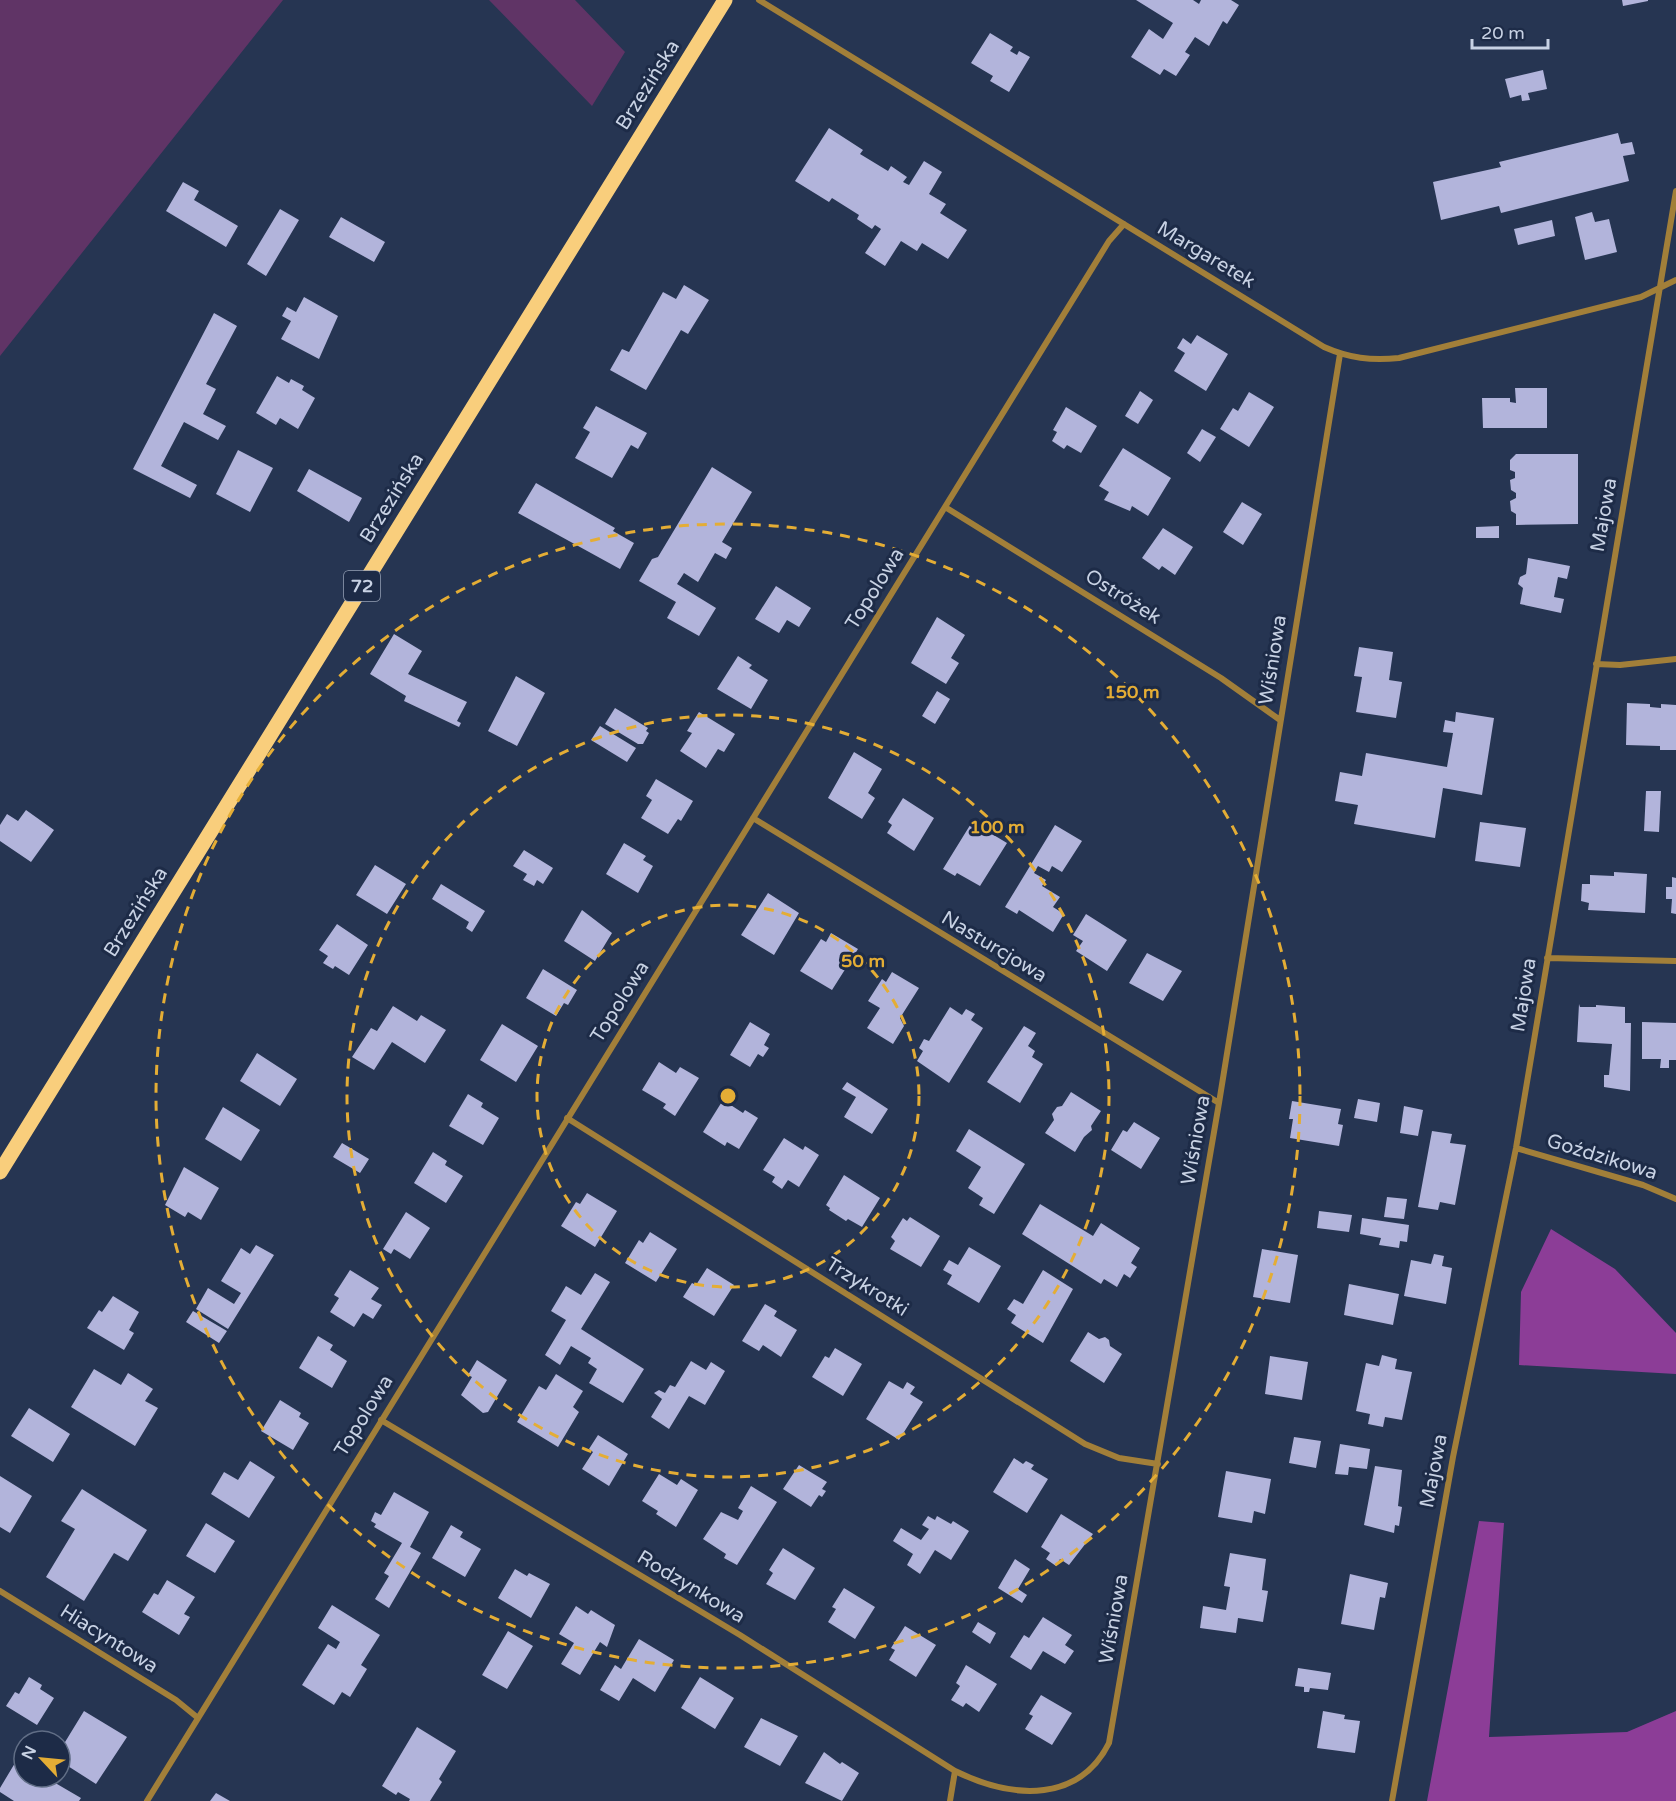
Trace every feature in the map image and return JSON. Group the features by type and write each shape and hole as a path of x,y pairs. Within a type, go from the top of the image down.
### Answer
{"main road":[{"name":"Brzezińska","path":"0,1172 725,0"}],"street":[{"name":"Margaretek","path":"759,0 1340,354 1378,361 1399,358 1641,297 1676,280"},
{"name":"Majowa","path":"1392,1801 1453,1457 1516,1148 1676,191"},
{"name":"Topolowa","path":"147,1801 1108,242 1124,224"},
{"name":"Wiśniowa","path":"1088,1782 1102,1765 1110,1743 1219,1103 1340,354"},
{"name":"Ostróżek","path":"945,507 1221,678 1280,720"},
{"path":"1596,664 1620,665 1676,659"},
{"name":"Nasturcjowa","path":"753,818 1219,1103"},
{"path":"1547,958 1676,961"},
{"name":"Trzykrotki","path":"567,1118 1085,1444 1119,1458 1158,1464"},
{"name":"Goździkowa","path":"1516,1148 1643,1185 1676,1199"},
{"name":"Rodzynkowa","path":"381,1420 740,1635 955,1771"},
{"name":"Hiacyntowa","path":"0,1591 176,1700 198,1718"},
{"path":"950,1801 955,1771 988,1787 1020,1798"}],"shaded area":[{"path":"0,0 283,0 0,356"},
{"path":"489,0 575,0 625,52 592,106"},
{"path":"1551,1229 1615,1269 1676,1333 1676,1374 1519,1365 1521,1292"},
{"path":"1479,1521 1504,1523 1489,1737 1627,1732 1676,1711 1676,1801 1427,1801"}],"building":[{"path":"1136,0 1193,0 1199,4 1201,0 1231,0 1239,5 1227,24 1223,21 1209,46 1195,37 1185,52 1190,55 1176,76 1164,69 1160,75 1131,57 1149,29 1163,39 1173,23"},
{"path":"1622,0 1648,0 1648,1 1623,6"},
{"path":"990,33 1013,47 1010,51 1017,55 1019,51 1030,57 1009,92 990,81 993,76 971,63"},
{"path":"1543,70 1547,89 1528,93 1530,100 1522,101 1521,95 1510,98 1505,79"},
{"path":"829,128 863,150 860,154 888,171 891,166 907,177 903,182 909,185 924,161 942,172 929,194 946,204 940,213 967,230 948,259 922,243 917,251 901,241 885,266 865,253 881,229 875,225 872,229 857,219 859,215 832,198 829,202 795,181"},
{"path":"1618,133 1621,144 1632,142 1635,154 1623,156 1629,181 1501,213 1499,206 1441,220 1433,182 1501,167 1499,162"},
{"path":"183,182 199,191 194,200 238,226 226,247 166,211"},
{"path":"280,209 299,220 266,276 247,264"},
{"path":"1592,212 1595,222 1609,219 1617,252 1585,260 1575,217"},
{"path":"341,217 385,242 374,262 329,237"},
{"path":"1552,220 1555,236 1518,245 1514,229"},
{"path":"684,285 709,300 688,334 681,330 646,390 610,370 622,349 629,352 663,292 676,299"},
{"path":"304,297 338,316 319,359 281,339 291,321 282,316 287,307 296,312"},
{"path":"214,313 237,326 206,384 216,389 203,414 226,426 218,440 184,422 161,466 197,485 190,498 133,469"},
{"path":"1197,335 1228,354 1206,391 1174,371 1185,353 1177,348 1183,338 1191,344"},
{"path":"277,376 289,383 291,379 304,386 302,390 315,398 298,429 280,418 276,425 256,413"},
{"path":"1515,388 1547,388 1547,428 1483,428 1482,398 1510,398 1510,402 1516,403"},
{"path":"1140,391 1153,400 1138,424 1125,416"},
{"path":"1249,392 1274,407 1249,447 1220,429 1233,408 1238,411"},
{"path":"596,406 647,433 638,449 631,445 612,478 575,458 590,432 583,428"},
{"path":"1066,407 1097,426 1081,453 1067,445 1064,449 1052,441 1057,432 1053,430"},
{"path":"1202,429 1216,437 1200,462 1187,453"},
{"path":"1123,448 1171,478 1148,516 1132,506 1130,511 1104,500 1109,492 1099,486"},
{"path":"238,450 273,468 250,512 216,494"},
{"path":"1516,454 1578,454 1578,524 1516,525 1516,514 1511,511 1510,501 1516,498 1516,493 1511,490 1510,480 1515,478 1515,472 1510,470 1510,460"},
{"path":"712,467 752,492 722,542 732,548 726,559 715,553 698,582 684,573 677,584 716,608 699,636 667,618 676,602 639,581 652,559 658,557"},
{"path":"309,469 362,498 349,522 297,491"},
{"path":"536,483 615,528 613,531 634,543 620,569 518,513"},
{"path":"1242,502 1262,514 1243,545 1223,532"},
{"path":"1499,526 1499,538 1476,538 1476,527"},
{"path":"1163,528 1193,547 1175,575 1162,566 1159,570 1142,558"},
{"path":"1528,558 1570,566 1567,579 1558,577 1554,597 1564,599 1561,613 1520,604 1523,588 1518,584 1520,577 1526,574"},
{"path":"776,586 811,608 799,627 787,620 779,633 755,619"},
{"path":"937,617 965,635 951,658 959,663 946,684 911,663"},
{"path":"394,634 422,651 408,674 467,702 457,721 461,723 459,727 404,701 406,696 370,674"},
{"path":"1359,647 1393,652 1389,680 1402,682 1396,718 1356,712 1362,677 1354,676"},
{"path":"738,656 752,665 749,668 768,680 751,709 717,689"},
{"path":"516,676 545,693 517,746 488,731"},
{"path":"937,691 950,699 935,724 922,716"},
{"path":"1627,703 1650,704 1650,707 1661,708 1661,704 1676,705 1676,750 1660,750 1660,746 1626,745"},
{"path":"615,708 648,728 646,731 649,733 643,744 638,744 605,724"},
{"path":"699,712 735,734 724,752 718,749 706,768 680,751 692,733 687,731"},
{"path":"1456,712 1494,718 1482,795 1443,788 1435,838 1354,824 1358,805 1335,801 1340,772 1362,776 1366,753 1447,767 1453,733 1443,732 1445,720 1455,722"},
{"path":"600,726 636,748 627,762 591,740"},
{"path":"854,752 882,769 868,793 875,798 862,819 828,798"},
{"path":"656,779 693,801 681,821 678,819 668,834 641,818 652,800 646,796"},
{"path":"1646,791 1661,791 1659,832 1644,831"},
{"path":"903,798 934,818 914,851 887,833 892,825 888,822"},
{"path":"26,810 54,830 31,862 0,841 0,825 7,814 18,821"},
{"path":"972,822 1007,843 980,886 957,873 955,876 943,869"},
{"path":"1480,822 1526,828 1520,867 1475,861"},
{"path":"1055,825 1082,841 1062,872 1052,866 1049,872 1038,866 1034,873 1046,880 1042,886 1060,897 1053,907 1064,914 1053,932 1019,910 1017,914 1005,907"},
{"path":"624,843 646,856 643,860 653,866 638,893 606,874"},
{"path":"524,850 553,868 543,884 537,880 534,886 523,880 527,874 513,866"},
{"path":"375,865 406,884 387,914 356,895"},
{"path":"1614,872 1647,874 1645,913 1588,910 1589,903 1581,901 1582,884 1590,884 1590,875 1614,876"},
{"path":"1672,877 1676,878 1676,914 1671,913 1672,899 1666,899 1666,887 1672,887"},
{"path":"441,884 485,911 472,932 466,928 469,922 432,899"},
{"path":"768,893 799,913 774,955 741,935"},
{"path":"582,910 612,933 595,961 564,941"},
{"path":"1086,914 1127,940 1107,971 1076,951 1083,941 1073,935"},
{"path":"337,924 368,945 349,975 335,966 333,969 323,963 328,956 319,950"},
{"path":"831,933 858,949 832,990 800,971 821,939 826,942"},
{"path":"1147,953 1182,971 1163,1001 1129,983"},
{"path":"543,969 577,990 568,1005 564,1003 556,1016 526,998"},
{"path":"892,972 919,988 900,1018 904,1026 893,1044 867,1028 880,1008 868,1001 882,979 886,982"},
{"path":"1579,1004 1580,1007 1596,1007 1596,1005 1625,1007 1625,1023 1631,1023 1630,1091 1604,1087 1604,1075 1609,1075 1612,1044 1577,1042"},
{"path":"393,1006 417,1021 421,1015 446,1030 425,1063 392,1042 374,1070 352,1057 371,1028 377,1031"},
{"path":"950,1007 962,1015 966,1009 975,1014 971,1020 983,1028 949,1083 917,1061 923,1051 919,1048 924,1039 929,1041"},
{"path":"750,1022 770,1034 764,1045 769,1048 763,1057 758,1054 750,1067 730,1055"},
{"path":"1642,1022 1676,1023 1676,1060 1669,1060 1669,1068 1660,1068 1661,1059 1642,1059"},
{"path":"502,1024 538,1046 516,1082 480,1060"},
{"path":"1024,1026 1036,1033 1028,1046 1035,1051 1032,1057 1043,1064 1020,1103 987,1082"},
{"path":"257,1053 297,1079 280,1106 240,1081"},
{"path":"659,1062 676,1073 680,1067 699,1078 675,1116 663,1108 666,1104 642,1090"},
{"path":"847,1082 888,1109 872,1134 844,1117 856,1097 842,1089"},
{"path":"1071,1092 1101,1111 1091,1126 1092,1130 1084,1137 1075,1152 1045,1133 1054,1120 1052,1114 1057,1107 1062,1106"},
{"path":"468,1094 483,1103 481,1107 499,1118 483,1145 449,1126"},
{"path":"1358,1099 1380,1103 1377,1122 1354,1118"},
{"path":"723,1100 743,1113 745,1110 758,1118 739,1149 727,1142 725,1146 703,1132"},
{"path":"1292,1101 1341,1109 1338,1124 1343,1125 1339,1146 1290,1138 1293,1119 1289,1119"},
{"path":"1404,1106 1423,1110 1418,1136 1400,1133"},
{"path":"223,1107 260,1130 241,1161 205,1139"},
{"path":"1134,1122 1160,1138 1141,1169 1111,1150 1123,1130 1127,1132"},
{"path":"969,1129 1025,1164 994,1214 979,1205 983,1198 968,1188 981,1167 956,1151"},
{"path":"1432,1131 1452,1134 1450,1143 1466,1145 1455,1205 1440,1202 1438,1210 1418,1207"},
{"path":"784,1138 803,1150 805,1146 819,1155 799,1187 788,1180 782,1189 772,1182 775,1177 763,1170"},
{"path":"342,1143 369,1159 360,1173 333,1157"},
{"path":"433,1152 447,1161 445,1165 463,1176 446,1203 414,1183"},
{"path":"184,1167 219,1188 201,1220 188,1212 185,1217 165,1205"},
{"path":"844,1175 880,1198 862,1227 848,1219 846,1221 829,1210 830,1208 826,1205"},
{"path":"587,1193 617,1211 595,1247 561,1226 576,1202 580,1204"},
{"path":"1387,1197 1407,1199 1404,1219 1384,1217"},
{"path":"1040,1204 1093,1236 1101,1223 1140,1248 1131,1263 1137,1267 1130,1278 1124,1274 1117,1287 1104,1279 1101,1284 1022,1234"},
{"path":"1319,1211 1352,1215 1349,1232 1317,1228"},
{"path":"406,1212 430,1228 410,1259 394,1249 391,1254 383,1249"},
{"path":"910,1217 940,1236 921,1267 890,1249 895,1241 891,1237 903,1218 907,1221"},
{"path":"1362,1218 1409,1225 1407,1242 1400,1241 1399,1248 1379,1245 1381,1238 1360,1234"},
{"path":"650,1232 677,1249 656,1282 625,1263 639,1240 643,1243"},
{"path":"256,1245 274,1255 228,1329 196,1309 208,1288 234,1304 241,1293 221,1281 241,1248 250,1254"},
{"path":"969,1247 1001,1266 979,1303 947,1284 952,1275 943,1270 949,1260 958,1265"},
{"path":"1262,1249 1298,1255 1290,1303 1253,1297"},
{"path":"1434,1254 1444,1256 1442,1266 1452,1268 1446,1304 1404,1296 1411,1260 1431,1264"},
{"path":"707,1268 734,1285 714,1316 683,1297 692,1283 696,1285"},
{"path":"350,1270 379,1288 371,1299 382,1305 373,1319 363,1313 354,1327 330,1312 339,1298 334,1295"},
{"path":"1043,1270 1073,1289 1043,1343 1011,1323 1016,1315 1007,1309 1014,1299 1023,1304"},
{"path":"595,1273 610,1282 581,1329 644,1369 623,1403 589,1383 597,1369 588,1363 591,1358 571,1346 560,1365 545,1355 566,1320 551,1311 566,1286 581,1295"},
{"path":"1349,1284 1399,1294 1393,1325 1344,1315"},
{"path":"113,1296 139,1312 129,1330 134,1333 124,1350 87,1328 99,1310 102,1312"},
{"path":"765,1304 777,1311 774,1316 797,1330 781,1357 763,1345 759,1351 742,1341"},
{"path":"193,1311 227,1331 219,1343 186,1322"},
{"path":"1088,1332 1099,1339 1105,1337 1109,1340 1110,1346 1122,1354 1104,1383 1070,1361"},
{"path":"318,1336 333,1345 330,1350 347,1361 332,1388 299,1368"},
{"path":"835,1348 862,1364 843,1396 812,1377 825,1356 829,1358"},
{"path":"1382,1355 1397,1359 1395,1369 1412,1372 1402,1420 1385,1417 1383,1427 1368,1424 1370,1414 1356,1411 1366,1363 1379,1366"},
{"path":"1270,1356 1308,1362 1302,1400 1265,1394"},
{"path":"477,1360 507,1380 488,1412 483,1413 461,1395 472,1377 468,1375"},
{"path":"691,1361 706,1370 711,1362 725,1371 705,1405 689,1396 669,1429 651,1417 662,1399 654,1393 659,1390 665,1393 670,1385 675,1387"},
{"path":"94,1369 121,1385 128,1373 153,1389 145,1401 158,1408 135,1446 71,1407"},
{"path":"556,1374 583,1391 573,1407 579,1412 558,1447 517,1422 539,1386 546,1390"},
{"path":"889,1381 903,1389 907,1382 915,1387 910,1394 923,1402 899,1440 866,1419"},
{"path":"280,1400 301,1413 299,1417 309,1423 293,1450 261,1431"},
{"path":"29,1408 70,1434 53,1462 11,1436"},
{"path":"598,1435 628,1454 609,1486 582,1469 593,1452 589,1449"},
{"path":"1294,1437 1321,1441 1316,1468 1289,1463"},
{"path":"1340,1444 1370,1449 1367,1469 1349,1467 1348,1475 1335,1474"},
{"path":"1014,1458 1023,1464 1026,1461 1034,1465 1031,1469 1048,1479 1027,1513 993,1492"},
{"path":"250,1461 275,1477 249,1518 211,1494 224,1472 238,1480"},
{"path":"799,1465 827,1482 822,1489 826,1491 822,1497 819,1495 811,1507 783,1489"},
{"path":"1375,1466 1402,1470 1398,1506 1402,1507 1399,1526 1395,1525 1394,1533 1364,1525"},
{"path":"1226,1471 1271,1479 1265,1514 1254,1511 1252,1523 1218,1517"},
{"path":"659,1474 677,1485 681,1479 698,1490 676,1527 656,1514 658,1511 642,1501"},
{"path":"0,1476 32,1496 10,1533 0,1527"},
{"path":"751,1486 777,1502 737,1565 724,1558 726,1554 703,1539 721,1512 738,1520 743,1511 738,1508"},
{"path":"82,1489 147,1530 128,1561 114,1553 84,1601 46,1577 75,1529 61,1521"},
{"path":"394,1492 429,1512 410,1547 421,1553 389,1608 375,1599 389,1576 384,1573 402,1543 374,1527 376,1524 371,1521 375,1512 381,1515"},
{"path":"1061,1514 1093,1534 1069,1565 1060,1559 1056,1566 1046,1559 1050,1553 1041,1547"},
{"path":"928,1516 935,1520 937,1516 951,1524 953,1521 969,1531 951,1560 935,1550 920,1574 907,1565 913,1554 893,1541 901,1528 921,1540 929,1529 922,1525"},
{"path":"206,1523 235,1541 215,1573 186,1556"},
{"path":"451,1525 463,1532 460,1537 481,1549 465,1577 432,1558"},
{"path":"783,1548 815,1568 795,1600 766,1584 773,1573 769,1570"},
{"path":"1230,1553 1266,1559 1262,1590 1268,1591 1263,1622 1238,1618 1236,1633 1200,1628 1203,1606 1226,1610 1230,1587 1224,1586"},
{"path":"1015,1559 1030,1569 1018,1589 1027,1595 1022,1603 998,1588"},
{"path":"515,1569 527,1576 529,1573 550,1584 531,1618 498,1598"},
{"path":"1350,1574 1388,1583 1385,1598 1380,1597 1374,1630 1341,1624"},
{"path":"167,1580 195,1597 184,1614 190,1617 179,1635 142,1612 154,1593 158,1595"},
{"path":"844,1588 875,1607 855,1639 828,1622 836,1609 832,1607"},
{"path":"332,1605 380,1635 361,1665 367,1669 350,1697 342,1692 334,1705 302,1685 328,1644 336,1649 340,1642 318,1628"},
{"path":"576,1606 588,1614 591,1610 615,1625 607,1647 600,1642 580,1675 561,1664 574,1643 559,1634"},
{"path":"1043,1617 1072,1635 1065,1645 1074,1651 1065,1664 1043,1651 1031,1670 1010,1657 1024,1635 1029,1638"},
{"path":"978,1622 996,1633 990,1644 972,1632"},
{"path":"905,1626 936,1645 916,1677 889,1660 895,1650 891,1648"},
{"path":"508,1631 533,1646 507,1689 482,1675"},
{"path":"639,1639 674,1660 655,1692 633,1678 619,1701 600,1690 615,1665 621,1669"},
{"path":"966,1665 997,1684 979,1712 966,1703 963,1707 951,1700 960,1686 956,1683"},
{"path":"1298,1668 1331,1673 1328,1690 1310,1688 1309,1692 1304,1692 1304,1687 1295,1686"},
{"path":"29,1677 42,1685 40,1689 54,1698 37,1725 6,1706 15,1692 19,1694"},
{"path":"700,1677 734,1698 715,1729 681,1708"},
{"path":"1041,1695 1072,1713 1052,1745 1025,1729 1033,1716 1029,1714"},
{"path":"84,1711 127,1737 96,1784 72,1769 72,1731"},
{"path":"1323,1711 1345,1715 1344,1719 1360,1721 1355,1753 1317,1748"},
{"path":"761,1718 798,1736 780,1766 744,1747"},
{"path":"417,1727 456,1751 439,1779 442,1782 430,1801 409,1801 410,1799 398,1792 396,1795 382,1786"},
{"path":"824,1752 840,1764 842,1762 859,1773 842,1801 805,1783"},
{"path":"12,1768 12,1789 66,1789 81,1798 79,1801 14,1801 0,1792"},
{"path":"216,1793 230,1801 210,1801"}]}
